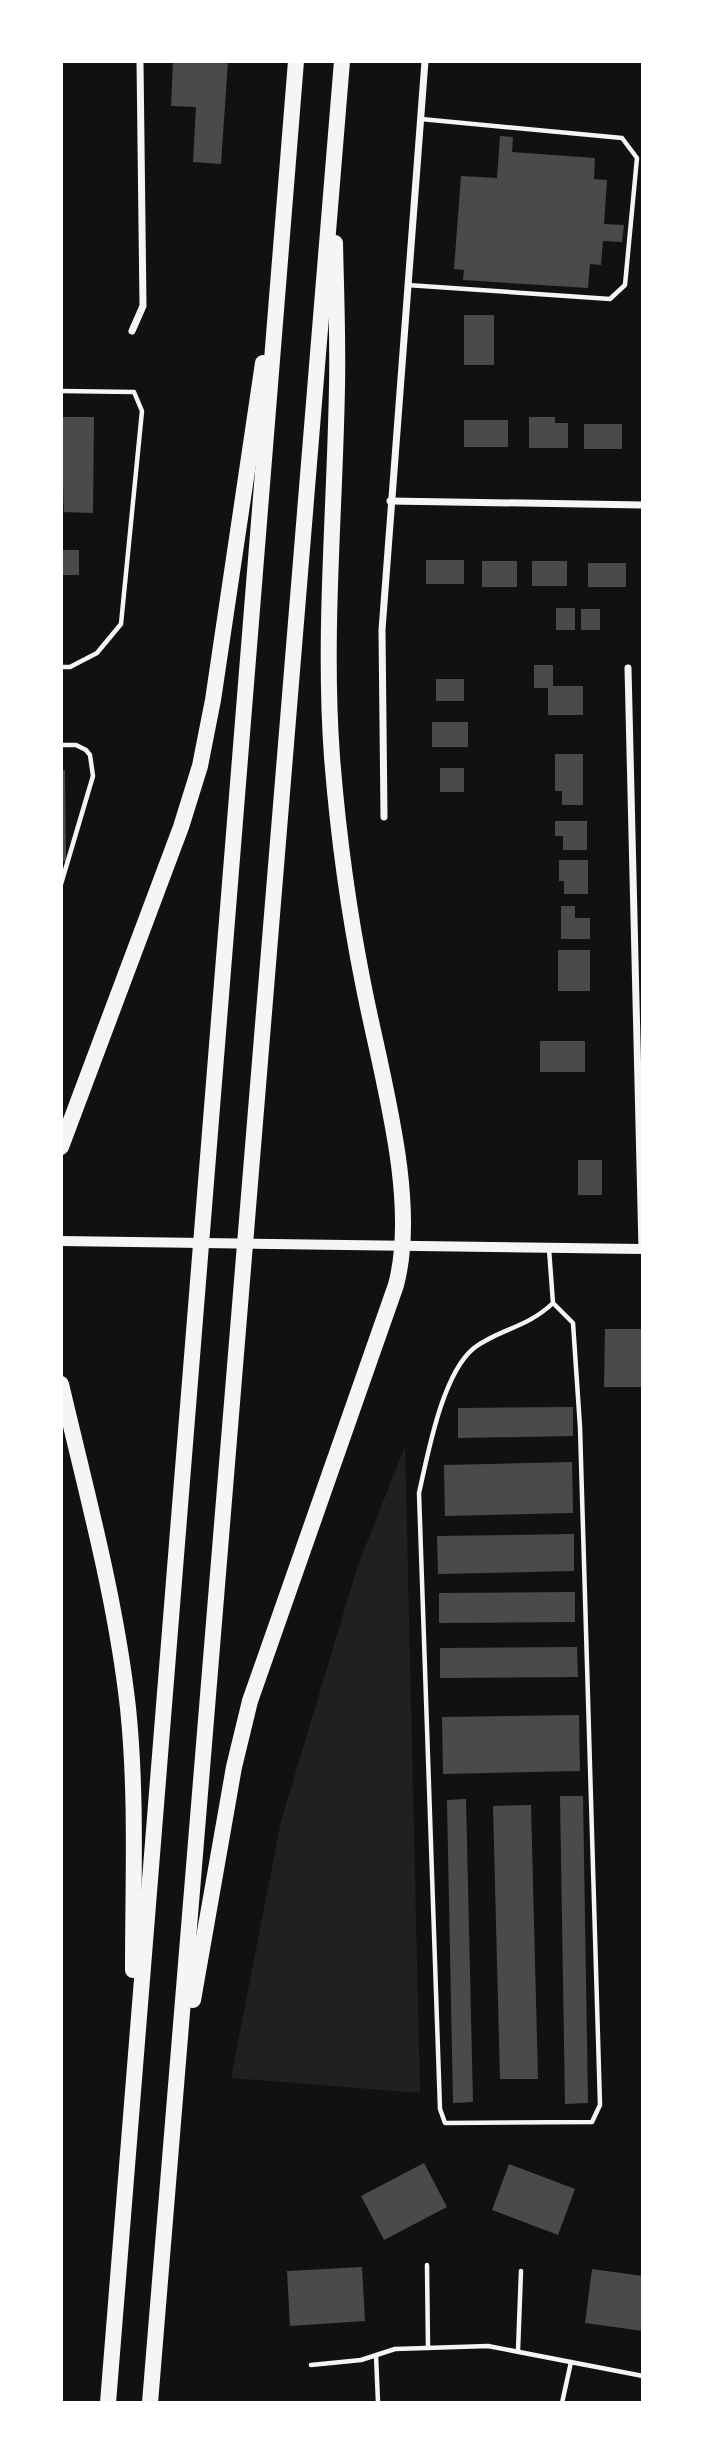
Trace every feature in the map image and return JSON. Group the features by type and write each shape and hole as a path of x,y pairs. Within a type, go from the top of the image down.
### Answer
{"highway":[{"path":"108,2403 296,61"},
{"path":"150,2403 342,61"},
{"path":"177,2086 234,1767 247,1714 271,1636 396,1285 404,1246 404,1208 398,1160 356,945 332,754 329,629 337,385 332,160"},
{"path":"61,1147 181,827 200,766 213,700 283,239"},
{"path":"61,1384 105,1574 128,1708 132,1763 134,2073"}],"street":[{"path":"132,331 143,306 140,61"},
{"path":"384,817 382,630 425,61"},
{"path":"390,501 643,505"},
{"path":"61,1241 642,1249 628,668"}],"lane":[{"path":"407,285 610,299 625,285 637,158 622,138 421,119"},
{"path":"61,391 134,392 142,411 121,624 97,653 70,667 61,667"},
{"path":"61,745 75,745 86,750 93,766 61,884"},
{"path":"549,1248 553,1303 573,1323 580,1427 600,2105 592,2122 445,2123 440,2109 419,1493 434,1426 458,1366 474,1348 536,1319 553,1303"},
{"path":"427,2265 428,2348"},
{"path":"518,2351 521,2271"},
{"path":"311,2365 361,2360 395,2349 488,2346 643,2376"},
{"path":"376,2355 378,2403"},
{"path":"562,2403 571,2362"}],"shaded area":[{"path":"405,1446 420,2093 231,2078 281,1821 357,1568"}],"building":[{"path":"173,61 228,61 221,164 193,162 196,107 171,106"},
{"path":"500,136 513,137 512,152 595,158 594,179 607,180 604,224 624,225 622,242 603,241 601,265 590,264 588,288 463,280 464,270 454,269 461,176 497,178"},
{"path":"464,315 494,315 494,365 464,365"},
{"path":"61,417 94,417 93,513 64,512 64,518"},
{"path":"529,417 555,417 555,423 568,423 568,448 529,448"},
{"path":"464,420 508,420 508,447 464,447"},
{"path":"584,424 622,424 622,449 584,449"},
{"path":"61,550 79,550 79,575 61,575"},
{"path":"426,560 464,560 464,584 426,584"},
{"path":"482,561 517,561 517,587 482,587"},
{"path":"532,561 567,561 567,586 532,586"},
{"path":"588,563 626,563 626,587 588,587"},
{"path":"556,608 575,608 575,630 556,630"},
{"path":"581,609 600,609 600,630 581,630"},
{"path":"534,665 553,665 553,686 583,686 583,715 548,715 548,688 534,688"},
{"path":"436,679 464,679 464,701 436,701"},
{"path":"432,722 468,722 468,747 432,747"},
{"path":"555,754 583,754 583,805 562,805 562,791 555,791"},
{"path":"440,768 464,768 464,792 440,792"},
{"path":"61,770 65,770 66,861 61,861"},
{"path":"555,821 587,821 587,850 563,850 563,836 555,836"},
{"path":"559,860 588,860 588,894 564,894 564,881 559,881"},
{"path":"561,906 575,906 575,918 590,918 590,939 561,939"},
{"path":"558,950 590,950 590,991 558,991"},
{"path":"540,1041 585,1041 585,1072 540,1072"},
{"path":"578,1160 602,1160 602,1195 578,1195"},
{"path":"605,1329 643,1329 643,1387 604,1387"},
{"path":"573,1407 573,1436 458,1438 458,1408"},
{"path":"572,1462 573,1513 445,1516 444,1465"},
{"path":"574,1534 574,1571 438,1574 437,1536"},
{"path":"575,1592 575,1622 439,1623 439,1593"},
{"path":"577,1647 578,1677 440,1678 440,1648"},
{"path":"579,1715 580,1771 443,1774 442,1717"},
{"path":"560,1796 583,1796 588,2103 565,2104"},
{"path":"466,1799 473,2102 453,2103 447,1800"},
{"path":"531,1805 538,2079 500,2079 493,1806"},
{"path":"424,2163 447,2207 384,2240 361,2196"},
{"path":"509,2164 575,2189 558,2235 492,2210"},
{"path":"362,2267 365,2321 290,2326 287,2271"},
{"path":"592,2269 643,2276 643,2331 585,2323"}]}
